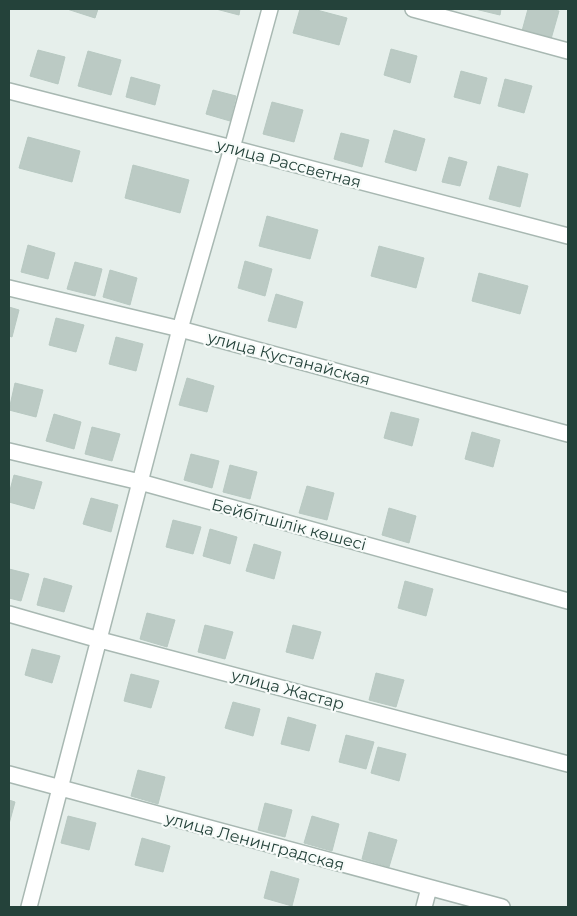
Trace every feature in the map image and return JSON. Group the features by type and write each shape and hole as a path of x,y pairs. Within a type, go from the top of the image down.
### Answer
{"street":[{"path":"29,907 180,329 270,9"},
{"path":"413,9 568,51"},
{"name":"улица Рассветная","path":"9,92 568,236"},
{"name":"улица Кустанайская","path":"9,288 180,329 568,434"},
{"name":"Бейбітшілік көшесі","path":"9,451 140,482 568,601"},
{"name":"улица Жастар","path":"9,614 100,640 568,764"},
{"name":"улица Ленинградская","path":"9,774 502,907"},
{"path":"424,907 429,888"}],"building":[{"path":"67,9 98,9 95,18"},
{"path":"216,9 240,9 239,15"},
{"path":"300,9 313,9 347,18 339,45 293,33"},
{"path":"475,9 501,9 500,15"},
{"path":"528,9 559,11 551,39 522,31"},
{"path":"391,49 417,56 410,83 384,75"},
{"path":"38,50 65,57 58,84 30,76"},
{"path":"88,51 121,60 111,95 78,86"},
{"path":"461,71 487,78 480,104 454,97"},
{"path":"131,77 160,85 155,105 126,97"},
{"path":"505,79 532,86 524,113 498,106"},
{"path":"213,90 236,96 230,121 206,114"},
{"path":"272,102 303,110 294,142 263,134"},
{"path":"394,130 425,139 416,171 385,162"},
{"path":"341,133 369,140 362,167 334,159"},
{"path":"28,137 80,151 72,182 19,168"},
{"path":"449,157 467,162 460,186 442,182"},
{"path":"133,165 189,180 180,213 125,198"},
{"path":"498,166 528,174 520,207 489,199"},
{"path":"267,216 318,230 310,259 259,246"},
{"path":"28,245 55,253 48,279 21,272"},
{"path":"379,246 424,258 416,288 371,276"},
{"path":"245,261 272,269 265,296 238,288"},
{"path":"75,262 102,269 95,296 67,289"},
{"path":"110,270 137,278 130,305 103,297"},
{"path":"479,273 528,286 520,314 472,301"},
{"path":"276,294 303,302 296,328 268,321"},
{"path":"9,307 19,310 12,337 9,336"},
{"path":"56,318 84,325 76,352 49,345"},
{"path":"116,337 143,344 136,371 109,364"},
{"path":"187,378 214,386 207,412 179,405"},
{"path":"15,383 43,390 36,417 9,410"},
{"path":"391,412 419,419 412,446 384,438"},
{"path":"54,414 81,422 74,449 46,441"},
{"path":"92,427 120,434 112,461 85,454"},
{"path":"472,432 500,440 493,467 465,459"},
{"path":"191,454 219,461 212,488 184,480"},
{"path":"230,465 257,472 250,499 223,492"},
{"path":"14,475 42,482 34,509 9,502"},
{"path":"307,486 334,493 327,520 299,513"},
{"path":"91,498 118,505 111,532 83,524"},
{"path":"389,508 416,516 409,543 382,535"},
{"path":"173,520 201,527 193,554 166,547"},
{"path":"210,529 237,537 230,564 203,556"},
{"path":"254,544 281,552 274,579 246,571"},
{"path":"9,569 29,574 21,601 9,598"},
{"path":"44,578 72,586 64,612 37,605"},
{"path":"405,581 433,589 426,616 398,608"},
{"path":"147,613 175,620 167,647 140,639"},
{"path":"205,625 233,632 225,659 198,652"},
{"path":"293,625 321,632 313,659 286,652"},
{"path":"32,649 60,656 52,683 25,675"},
{"path":"376,673 404,680 396,707 369,700"},
{"path":"131,674 159,681 151,708 124,701"},
{"path":"233,702 260,709 253,736 225,728"},
{"path":"288,717 316,725 309,751 281,744"},
{"path":"346,735 374,742 366,769 339,762"},
{"path":"378,747 406,754 399,781 371,773"},
{"path":"138,770 165,777 158,804 131,796"},
{"path":"9,800 15,802 9,824"},
{"path":"265,803 292,810 285,837 258,830"},
{"path":"68,816 96,823 89,850 61,843"},
{"path":"312,816 339,824 332,851 304,843"},
{"path":"369,832 397,840 389,867 362,859"},
{"path":"142,838 170,846 163,872 135,865"},
{"path":"271,871 299,879 292,906 264,898"}]}
